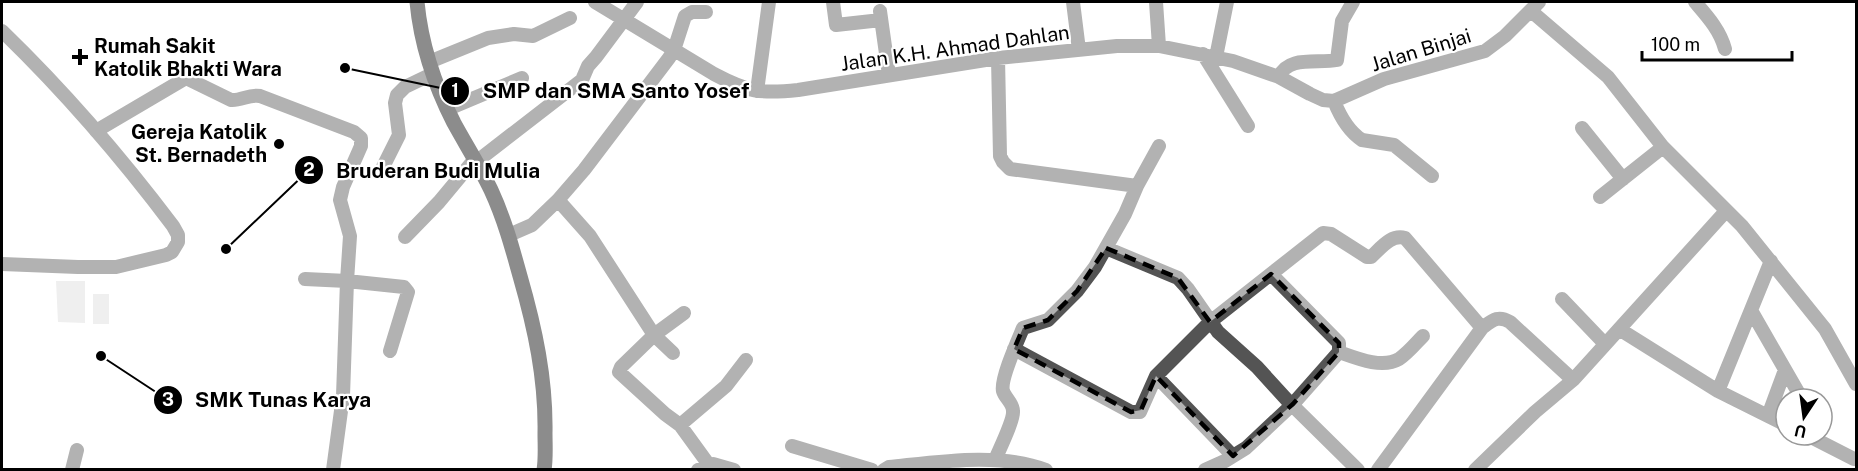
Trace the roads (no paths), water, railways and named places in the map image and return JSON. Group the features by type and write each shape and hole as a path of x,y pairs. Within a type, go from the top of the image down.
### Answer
{"main road":[{"path":"417,2 419,24 430,68 448,109 490,188 509,236 536,336 542,371 545,424 544,470"}],"street":[{"name":"Jalan K.H. Ahmad Dahlan","path":"595,2 731,82 757,92 798,90 998,58 1118,46 1159,46 1210,55 1279,77 1323,100 1334,101"},
{"path":"405,237 475,161 582,80 588,66 637,2"},
{"path":"757,92 769,2"},
{"path":"833,2 836,25 880,15 889,75"},
{"path":"1073,2 1079,50"},
{"path":"1156,2 1159,46"},
{"path":"1227,2 1210,55 1248,126"},
{"path":"1279,77 1282,69 1287,66 1305,62 1337,60 1342,21 1353,2"},
{"path":"1695,2 1715,26 1725,49"},
{"path":"1535,6 1608,78 1663,147 1742,226 1825,329 1857,384"},
{"name":"Jalan Binjai","path":"1334,101 1384,79 1485,51 1505,36 1535,6"},
{"path":"509,236 532,225 558,200 591,161 674,50 688,14 706,12"},
{"path":"383,167 399,135 395,103 397,95 405,87 430,68 488,38 514,34 533,36 570,18"},
{"path":"2,32 115,152 178,235 176,247 166,255 116,267 2,264"},
{"path":"998,58 1000,156 1010,169 1137,186"},
{"path":"96,131 186,78 234,101 252,95 260,96 354,132 361,138 361,146 343,187 340,200 350,236 346,281 343,396 333,470"},
{"path":"448,109 522,78"},
{"path":"1334,101 1342,119 1358,137 1362,140 1394,145 1432,176"},
{"path":"1582,128 1623,179"},
{"path":"995,460 1014,414 1012,406 1003,393 1002,386 1023,328 1048,320 1077,291 1095,267 1159,146"},
{"path":"1600,197 1663,147"},
{"path":"558,200 590,236 654,335 673,353"},
{"path":"1475,470 1540,407 1573,380 1726,212"},
{"path":"1014,350 1131,412 1140,412 1156,376 1210,322 1323,233 1330,234 1367,258 1391,239 1405,238 1482,328"},
{"path":"1106,248 1178,278 1218,332 1275,385 1358,470"},
{"path":"1718,392 1771,261"},
{"path":"1205,470 1230,462 1246,448 1293,405 1339,352 1339,344 1271,274"},
{"path":"306,279 346,281 407,289 390,351"},
{"path":"1562,299 1605,344"},
{"path":"1752,312 1795,387"},
{"path":"684,313 654,335 621,367 619,372 680,425 703,467 720,465 734,470"},
{"path":"1378,470 1482,328 1496,318 1503,318 1510,322 1573,380"},
{"path":"1619,329 1718,392 1774,419"},
{"path":"1339,352 1368,362 1393,362 1424,336"},
{"path":"680,425 726,386 746,360"},
{"path":"1768,416 1785,370"},
{"path":"1156,376 1230,462"},
{"path":"792,446 872,470"},
{"path":"1834,447 1852,461"},
{"path":"72,470 77,450"},
{"path":"884,470 889,467 927,463 995,460 1016,462 1046,470"}],"place":[{"name":"Rumah Sakit Katolik Bhakti Wara","path":"80,57"},
{"name":"SMP dan SMA Santo Yosef","path":"345,68"},
{"name":"Gereja Katolik St. Bernadeth","path":"279,144"},
{"name":"Bruderan Budi Mulia","path":"226,249"},
{"name":"SMK Tunas Karya","path":"101,356"}]}
